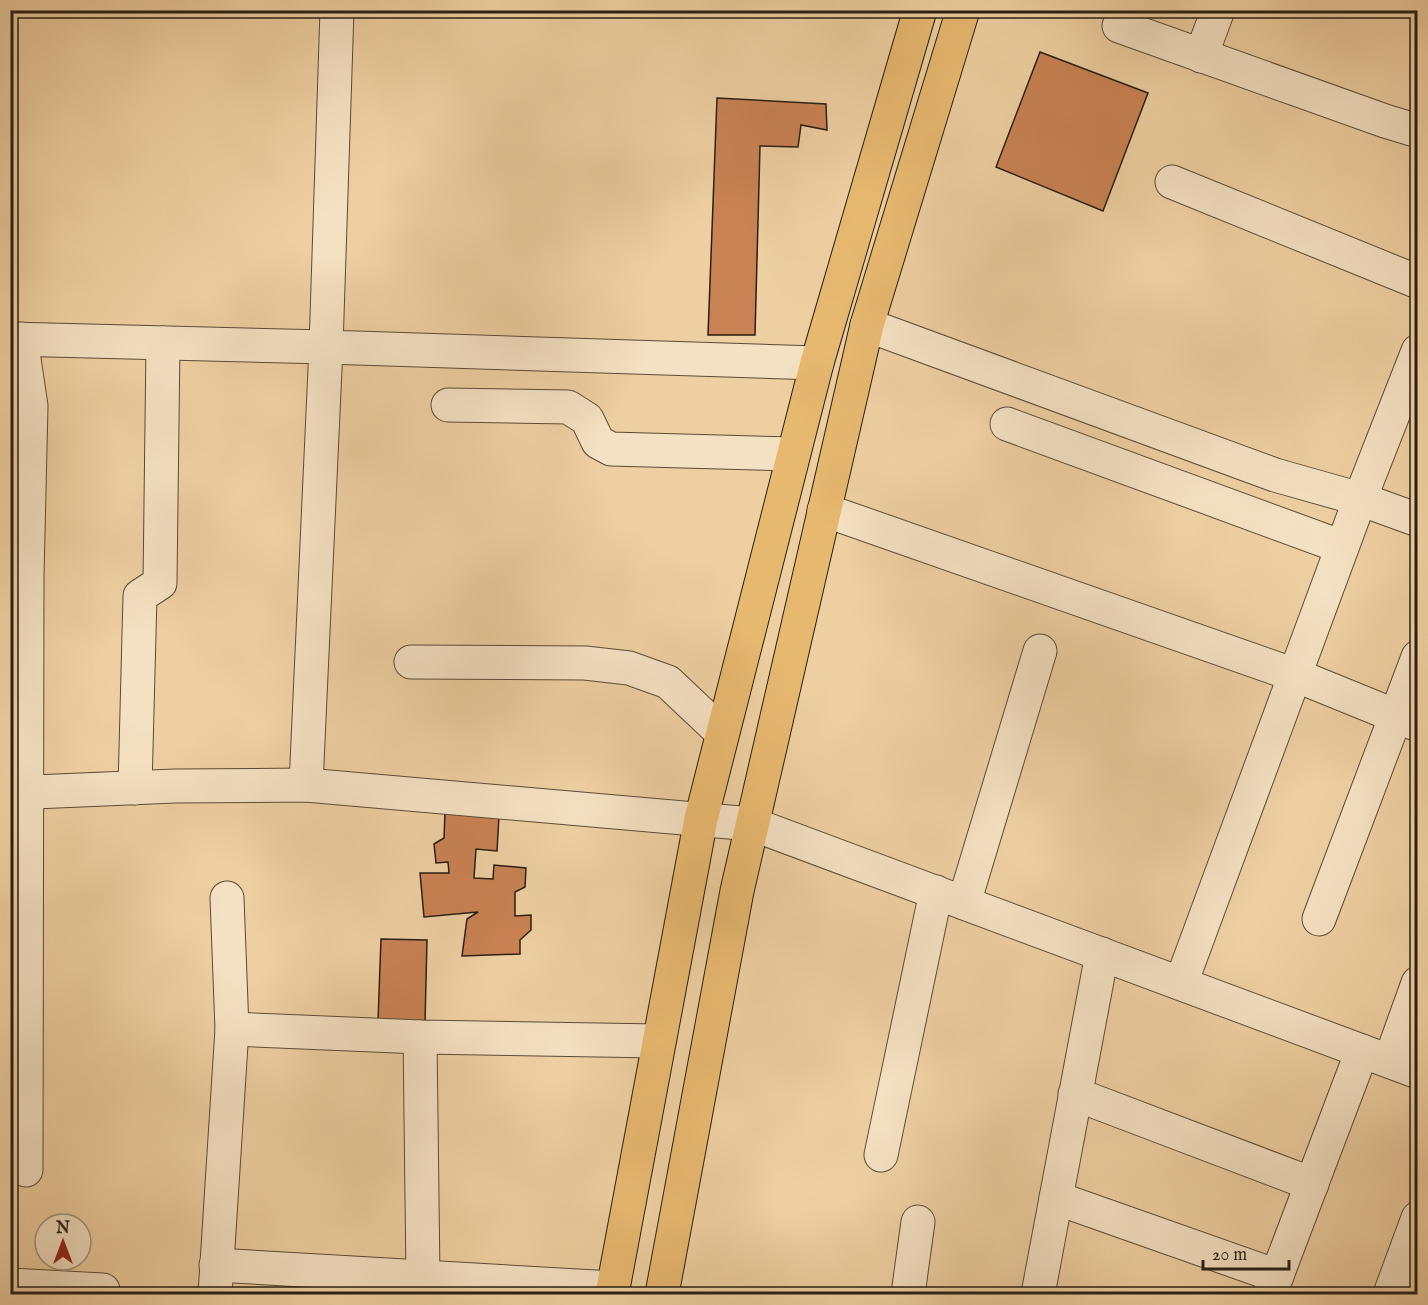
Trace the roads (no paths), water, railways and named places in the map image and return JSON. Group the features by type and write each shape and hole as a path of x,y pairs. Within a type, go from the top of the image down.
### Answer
{"main road":[{"path":"613,1291 701,819 817,363 920,10"},
{"path":"662,1294 737,891 867,325 963,10"}],"street":[{"path":"306,785 326,347 337,10"},
{"path":"1202,56 1218,10"},
{"path":"1119,26 1418,131"},
{"path":"1172,182 1418,282"},
{"path":"867,325 1275,475 1360,499 1418,520"},
{"path":"26,1170 19,792 19,566 31,406 16,339 817,363"},
{"path":"135,788 140,596 160,583 163,343"},
{"path":"1181,983 1360,499 1418,351"},
{"path":"448,405 567,407 587,419 598,442 611,449 794,454"},
{"path":"1006,424 1342,547"},
{"path":"824,510 1295,675 1406,720"},
{"path":"880,1155 950,897 1040,651"},
{"path":"1319,919 1406,720 1418,657"},
{"path":"411,662 585,663 629,668 668,682 722,733"},
{"path":"19,792 306,785 752,824 1390,1061"},
{"path":"227,898 232,1029 216,1280 423,1277 613,1291"},
{"path":"1038,1294 1102,954"},
{"path":"1056,1198 1274,1285 1312,1184 1390,1061 1418,983"},
{"path":"232,1029 420,1037 659,1041"},
{"path":"420,1037 423,1277"},
{"path":"1076,1095 1312,1184"},
{"path":"1390,1294 1418,1218"},
{"path":"908,1294 918,1222"},
{"path":"10,1286 103,1290"}]}
